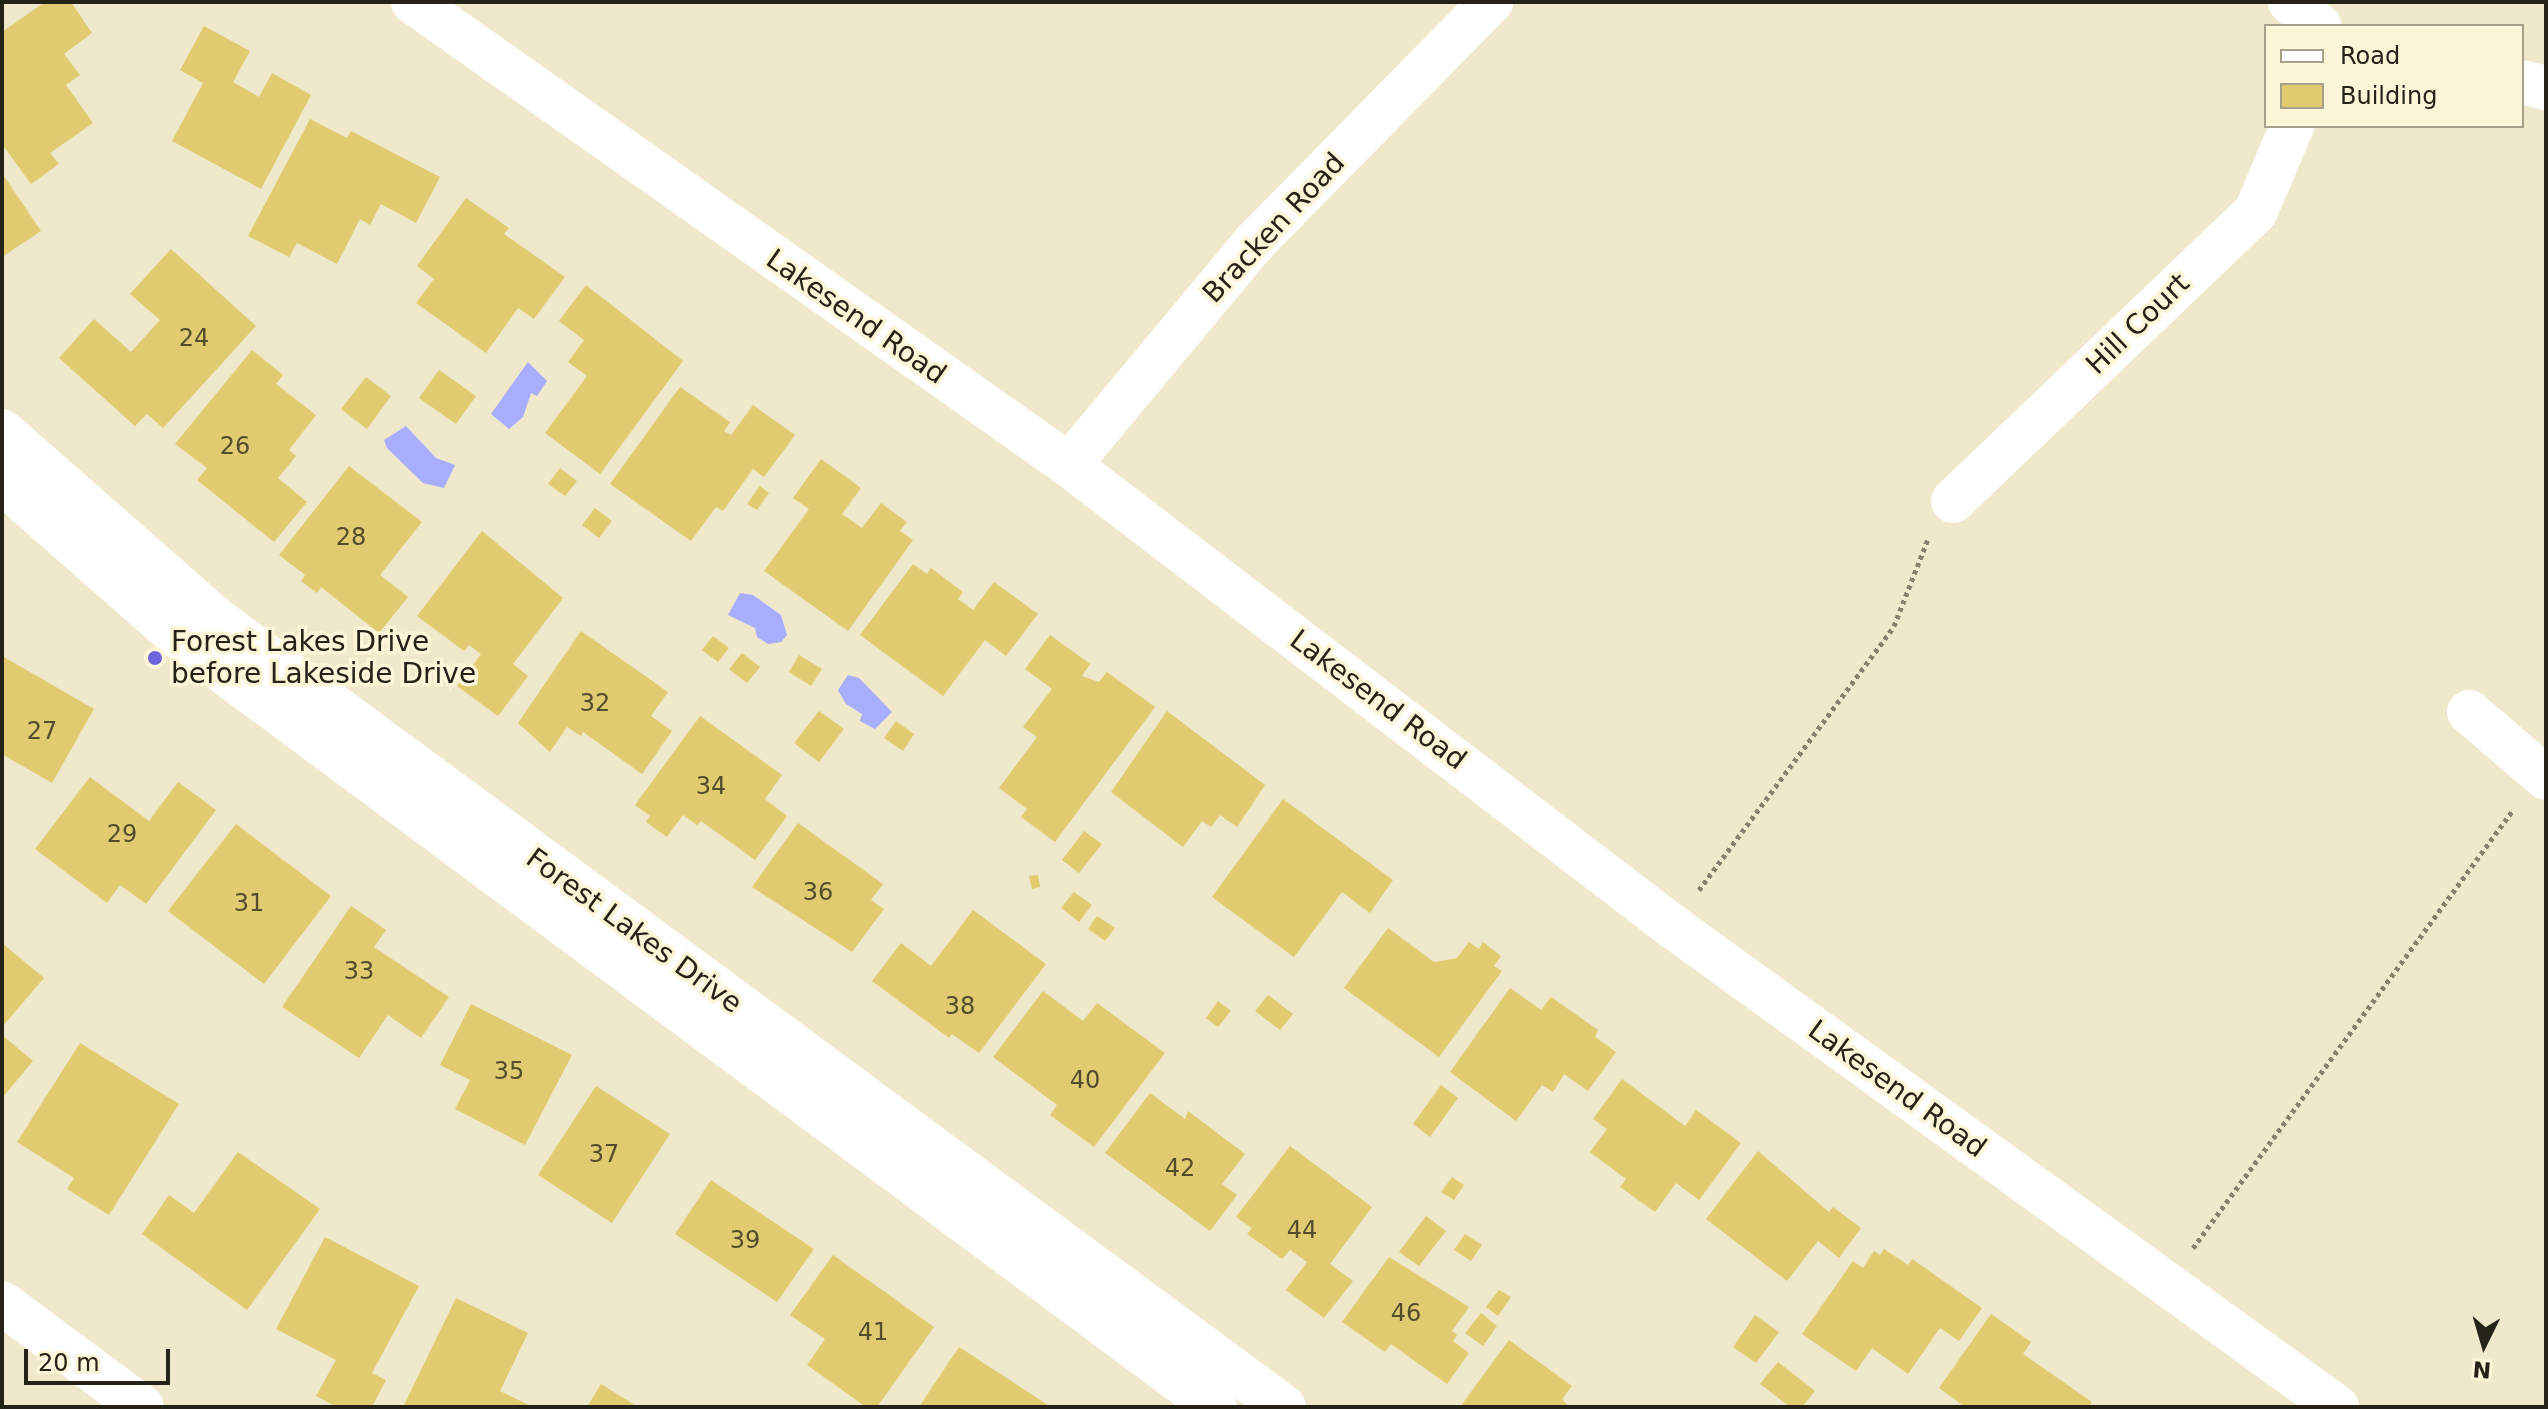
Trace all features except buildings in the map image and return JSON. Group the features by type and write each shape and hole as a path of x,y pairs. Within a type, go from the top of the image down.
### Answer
{"street":[{"name":"Lakesend Road","path":"413,2 1069,465 1672,926 2337,1407"},
{"name":"Bracken Road","path":"1069,465 1255,242 1491,2"},
{"path":"2290,2 2318,24"},
{"path":"2524,82 2546,88"},
{"name":"Hill Court","path":"1953,501 2256,211 2291,128"},
{"name":"Forest Lakes Drive","path":"2,431 216,619 1284,1407"},
{"name":"Forest Lakes Drive","path":"2,482 190,647 1215,1407"},
{"path":"2469,712 2543,776"},
{"path":"2,1303 142,1407"}],"path":[{"path":"1672,926 1894,626 1932,529 1953,501"},
{"path":"2166,1284 2543,776"}],"water":[{"path":"528,362 547,381 537,396 531,393 523,417 509,429 491,414"},
{"path":"406,426 436,458 455,465 444,488 423,483 387,448 384,440"},
{"path":"740,593 753,595 781,615 787,635 781,642 768,644 757,637 755,628 728,615"},
{"path":"848,675 859,678 892,712 875,729 860,721 862,714 846,704 838,690"}],"place":[{"name":"Forest Lakes Drive before Lakeside Drive","path":"155,658"}]}
